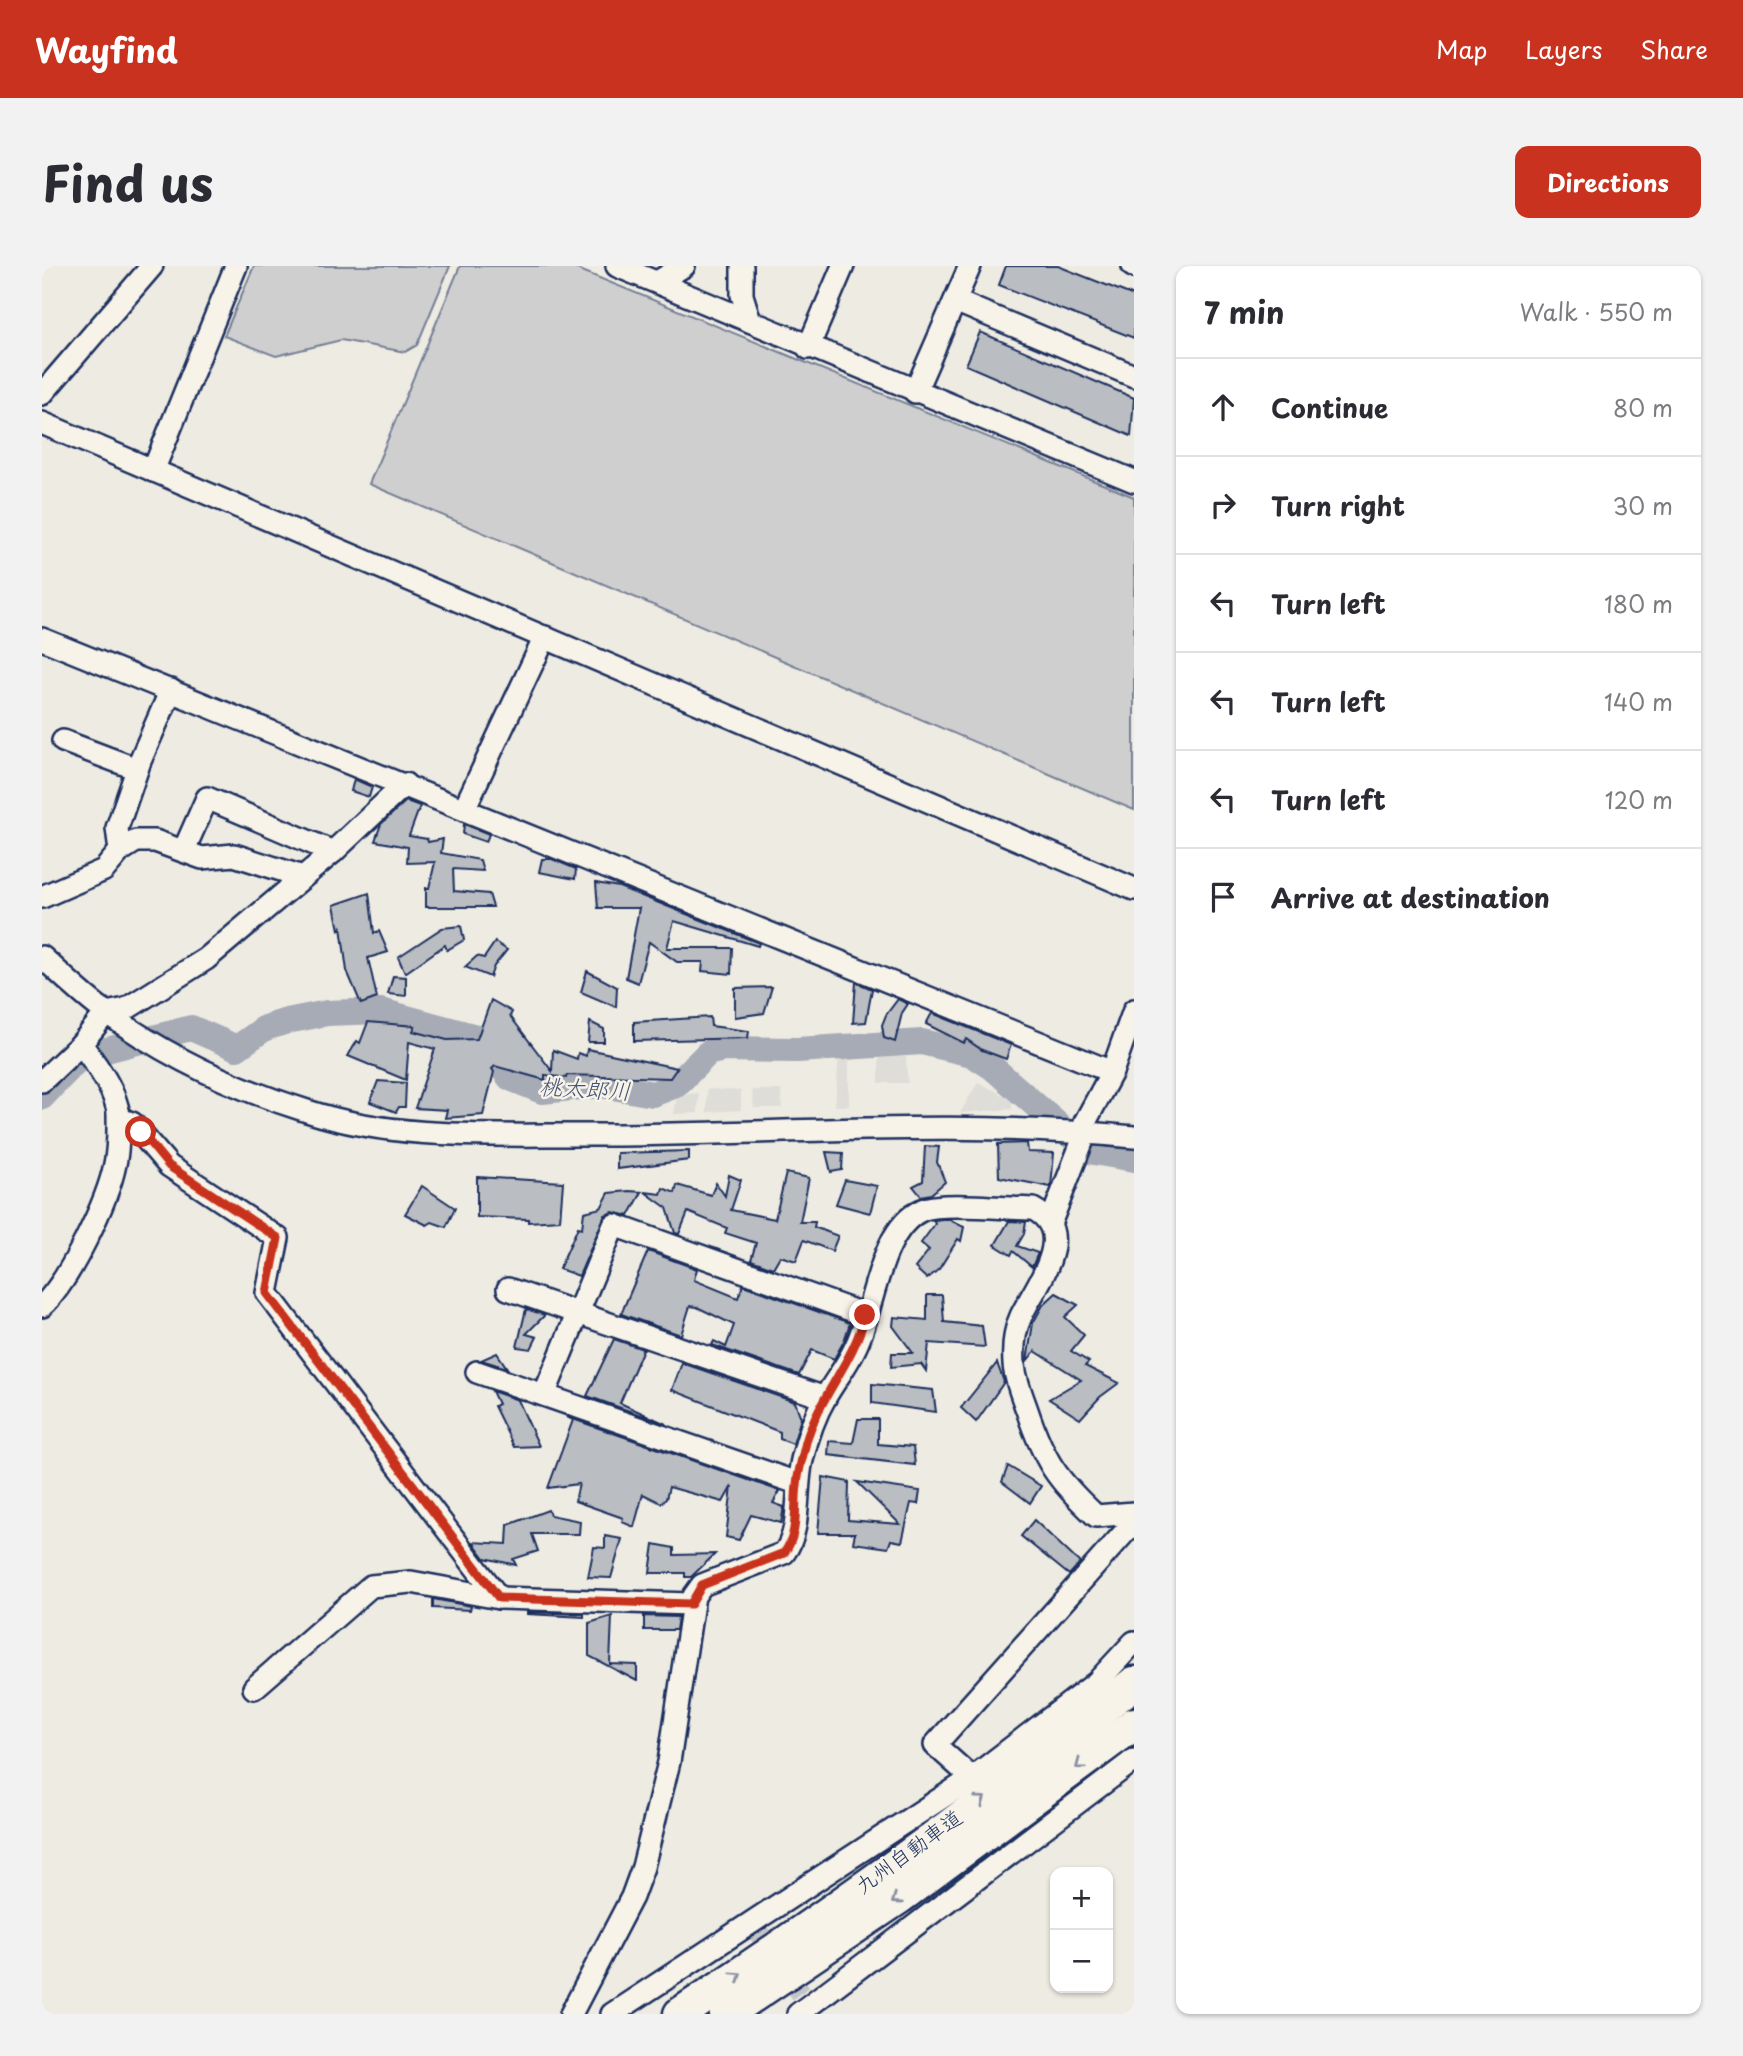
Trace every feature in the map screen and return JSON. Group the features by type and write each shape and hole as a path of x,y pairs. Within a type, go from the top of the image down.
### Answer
{"highway":[{"name":"九州自動車道","path":"680,2014 756,1963 1059,1743 1134,1683"},
{"name":"九州自動車道","path":"726,2014 900,1898 1134,1724"}],"street":[{"path":"42,394 152,266"},
{"path":"153,471 236,266"},
{"path":"617,266 915,393 1134,481"},
{"path":"657,282 684,266"},
{"path":"742,266 742,295 750,321"},
{"path":"808,348 843,266"},
{"path":"915,393 970,266"},
{"path":"955,301 1134,376"},
{"path":"42,423 1134,889"},
{"path":"464,809 545,637"},
{"path":"42,639 1112,1072"},
{"path":"120,850 117,828 137,769 171,690"},
{"path":"63,741 137,769"},
{"path":"42,1081 81,1044 106,1013 126,1009 206,959 334,852 405,784"},
{"path":"184,850 206,798 334,852"},
{"path":"42,897 104,870 120,850 136,841 155,841 202,858 234,855 303,877"},
{"path":"42,957 106,1013 196,1067 235,1086 308,1112 397,1130 455,1135 576,1135 940,1128 1086,1132 1134,1137"},
{"path":"1134,1010 1112,1072 1085,1122 1086,1132 1050,1224 1052,1259 1020,1318 1014,1340 1014,1366 1021,1394 1051,1469 1070,1493 1096,1516 1134,1513"},
{"path":"81,1044 96,1063 118,1110 119,1119 132,1123 169,1166 278,1238 267,1293 499,1598"},
{"path":"42,1306 64,1280 111,1182 116,1160 118,1110"},
{"path":"571,2014 632,1897 643,1867 669,1762 691,1604 702,1585 784,1553 791,1544 797,1483 807,1439 825,1398 858,1343 875,1282 892,1242 921,1210 938,1207 1033,1209 1045,1215 1050,1224"},
{"path":"544,1395 614,1225 865,1315"},
{"path":"508,1289 825,1398"},
{"path":"477,1372 797,1483"},
{"path":"972,1778 935,1745 1134,1522"},
{"path":"254,1688 371,1586 411,1582 499,1598 691,1604"},
{"path":"612,2014 756,1926 972,1778 1097,1682 1134,1642"},
{"path":"804,2007 1134,1760"}],"shaded area":[{"path":"254,266 450,266 417,345 405,352 341,340 276,356 224,336"},
{"path":"460,266 570,266 1134,497 1134,810 369,484"},
{"path":"879,1056 906,1057 908,1083 879,1083"},
{"path":"839,1057 849,1057 849,1106 835,1106"},
{"path":"978,1082 1012,1100 1012,1109 960,1113"},
{"path":"707,1089 741,1091 741,1110 707,1112"},
{"path":"752,1090 781,1090 782,1108 754,1108"},
{"path":"699,1093 698,1113 674,1114 677,1095"}],"building":[{"path":"1006,266 1058,266 1134,296 1134,338 999,285"},
{"path":"980,332 1134,398 1131,436 966,365"},
{"path":"354,779 372,787 369,797 351,791"},
{"path":"406,801 420,806 409,836 427,839 428,842 443,839 441,853 480,860 483,871 453,869 454,891 489,894 493,907 426,907 426,888 429,888 435,862 407,863 408,847 375,841 381,824"},
{"path":"464,824 489,834 486,842 463,834"},
{"path":"542,859 552,859 576,869 575,879 539,872"},
{"path":"596,883 619,887 759,943 758,946 674,921 667,948 732,948 731,974 702,971 703,962 677,962 649,942 638,983 626,978 639,908 598,908"},
{"path":"369,893 374,933 379,931 388,952 368,958 377,998 361,1004 347,971 341,927 339,930 334,905"},
{"path":"461,926 464,940 447,950 445,945 405,973 398,957 442,928"},
{"path":"495,942 507,950 494,966 490,977 465,967 477,956 484,958"},
{"path":"587,971 617,987 616,1007 581,992"},
{"path":"393,976 406,977 406,996 388,994"},
{"path":"856,982 872,989 866,1022 853,1023"},
{"path":"772,987 764,1013 735,1017 735,988"},
{"path":"898,999 908,1004 902,1013 895,1042 884,1038 882,1025"},
{"path":"491,1000 512,1012 510,1016 552,1071 553,1050 577,1059 578,1053 586,1056 587,1049 677,1068 670,1078 567,1075 566,1078 545,1075 545,1080 495,1066 492,1069 494,1072 483,1115 445,1118 447,1110 415,1108 435,1049 409,1042 406,1080 348,1056 357,1041 360,1043 368,1022 415,1026 413,1031 447,1040 477,1039"},
{"path":"932,1013 1011,1045 1006,1059 982,1050 966,1039 964,1043 926,1024"},
{"path":"710,1017 711,1026 749,1031 748,1038 634,1041 634,1022"},
{"path":"590,1022 604,1029 604,1042 588,1042"},
{"path":"378,1081 406,1083 405,1107 399,1107 396,1112 370,1102"},
{"path":"1027,1143 1028,1152 1054,1153 1051,1187 999,1177 998,1144"},
{"path":"925,1146 939,1147 937,1162 945,1182 931,1194 921,1196 913,1186 923,1181"},
{"path":"689,1151 689,1160 617,1169 617,1153"},
{"path":"826,1152 843,1153 842,1170 831,1172"},
{"path":"786,1173 809,1178 800,1222 815,1222 814,1227 838,1236 832,1251 804,1240 796,1261 780,1256 773,1268 751,1260 756,1243 725,1233 727,1228 688,1212 679,1234 675,1233 667,1208 645,1192 661,1194 663,1188 675,1193 677,1185 711,1195 716,1183 725,1196 729,1175 741,1180 731,1210 775,1219"},
{"path":"477,1177 563,1182 560,1220 528,1222 528,1219 477,1217"},
{"path":"845,1180 877,1186 870,1213 836,1204"},
{"path":"422,1186 455,1208 446,1227 432,1222 427,1225 405,1214"},
{"path":"642,1192 629,1216 613,1212 605,1215 579,1276 559,1269 578,1227 582,1228 584,1212 601,1208 609,1193"},
{"path":"948,1219 964,1227 961,1241 958,1239 939,1269 927,1279 915,1268 929,1250 921,1243 935,1224 933,1220"},
{"path":"1009,1221 1026,1222 1024,1234 1017,1246 1038,1253 1032,1267 1013,1251 1011,1255 995,1245"},
{"path":"648,1251 697,1269 694,1280 738,1298 743,1285 850,1323 844,1341 834,1359 812,1350 799,1375 712,1345 714,1341 726,1347 734,1325 697,1307 690,1306 681,1335 621,1314"},
{"path":"1056,1293 1078,1305 1065,1317 1084,1335 1071,1351 1089,1362 1085,1366 1119,1383 1100,1397 1080,1419 1049,1399 1081,1380 1035,1351 1027,1361 1033,1323 1043,1305"},
{"path":"927,1295 942,1295 944,1322 982,1326 985,1347 929,1343 926,1371 921,1364 891,1367 892,1353 913,1353 893,1326 894,1317 927,1320"},
{"path":"526,1309 545,1315 526,1334 537,1337 531,1349 517,1347"},
{"path":"614,1339 643,1349 620,1403 666,1424 587,1396"},
{"path":"497,1353 507,1368 481,1360"},
{"path":"682,1363 795,1402 801,1418 793,1444 780,1439 780,1432 672,1390"},
{"path":"997,1363 1004,1382 976,1422 961,1408"},
{"path":"872,1384 933,1390 936,1412 872,1403"},
{"path":"492,1391 518,1400 539,1446 514,1447 494,1406 498,1404"},
{"path":"567,1417 780,1491 773,1503 784,1507 781,1523 751,1515 739,1540 726,1537 732,1486 723,1502 669,1487 666,1499 661,1503 643,1494 634,1527 622,1522 623,1518 575,1501 579,1484 548,1488 573,1420"},
{"path":"858,1419 878,1419 878,1444 913,1447 915,1465 828,1455 829,1441 853,1443"},
{"path":"1008,1466 1041,1486 1030,1503 1002,1482"},
{"path":"823,1477 849,1482 848,1520 900,1524 857,1482 920,1491 918,1504 911,1503 902,1542 891,1540 888,1548 853,1543 855,1533 818,1533"},
{"path":"548,1510 550,1515 580,1521 579,1534 532,1534 538,1551 513,1559 516,1565 485,1558 473,1542 507,1544 508,1525"},
{"path":"1034,1520 1080,1563 1069,1575 1021,1536"},
{"path":"605,1536 622,1539 611,1578 588,1577 594,1547 605,1548"},
{"path":"654,1544 674,1548 674,1555 715,1554 691,1577 685,1577 685,1573 650,1573"},
{"path":"433,1599 471,1606 470,1610 433,1608"},
{"path":"527,1614 584,1614 584,1617"},
{"path":"612,1616 610,1664 637,1665 637,1681 589,1656 589,1623"},
{"path":"644,1616 678,1617 676,1630 644,1630"}],"waterway":[{"name":"桃太郎川","path":"42,1097 80,1057 191,1028 237,1048 265,1028 287,1021 327,1013 381,1011 480,1038 510,1078 542,1091 601,1085 653,1094 676,1085 708,1053 724,1049 797,1050 922,1042 972,1054 992,1067 1088,1151 1134,1159"}],"tunnel":[{"path":"759,1933 801,1993"}],"route":[{"path":"141,1132 169,1166 278,1238 267,1293 499,1598 691,1604 702,1585 784,1553 791,1544 797,1483 807,1439 825,1398 858,1343 865,1315"}]}
